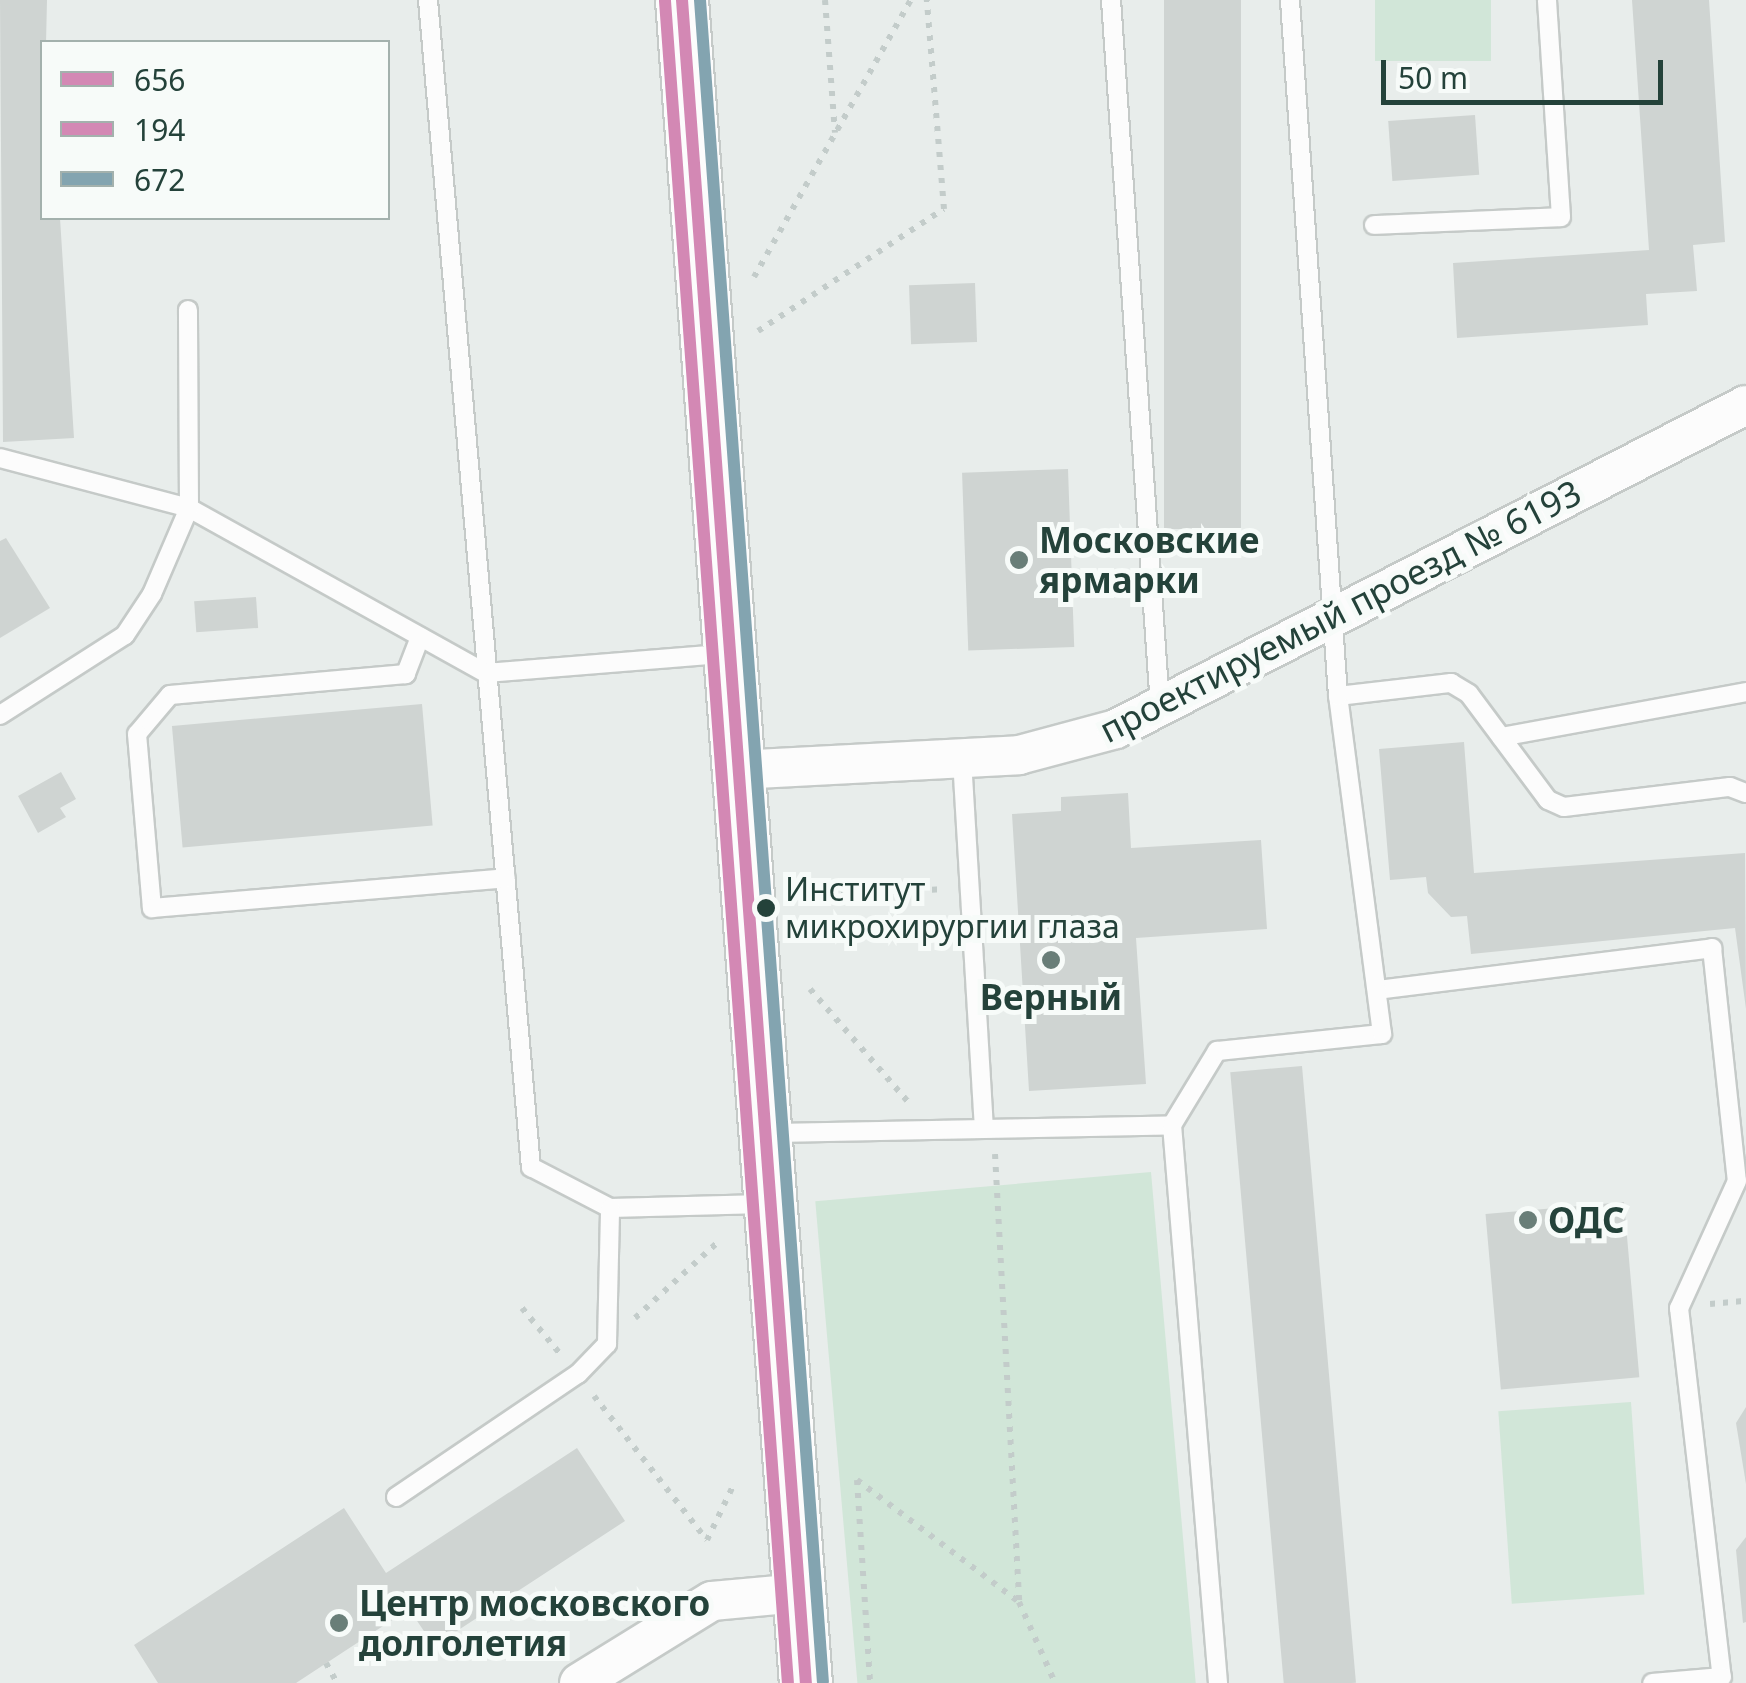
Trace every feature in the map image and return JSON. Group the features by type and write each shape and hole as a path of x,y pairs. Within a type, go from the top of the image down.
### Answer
{"main road":[{"path":"682,0 806,1683"}],"street":[{"name":"проектируемый проезд № 6193","path":"737,770 962,758 1074,744 1160,706 1746,405"},
{"path":"579,1683 712,1601 798,1594"}],"lane":[{"path":"428,0 531,1167 610,1208 771,1204"},
{"path":"1111,0 1160,706"},
{"path":"1218,1683 1172,1125 1217,1051 1382,1034 1338,696 1290,0"},
{"path":"1374,224 1562,217 1547,0"},
{"path":"0,715 125,635 152,594 189,508 188,310"},
{"path":"0,458 189,508 486,673 728,654"},
{"path":"420,637 406,674 170,695 137,734 152,908 506,878"},
{"path":"1338,696 1451,683 1469,694 1548,800 1564,807 1730,787 1746,793"},
{"path":"1501,736 1746,692"},
{"path":"962,758 989,1128"},
{"path":"1377,990 1712,948 1737,1181 1679,1308 1722,1677 1652,1683"},
{"path":"766,1133 1172,1125"},
{"path":"396,1497 578,1374 607,1344 610,1208"}],"path":[{"path":"825,0 835,134"},
{"path":"754,278 910,0"},
{"path":"758,331 944,209 928,0"},
{"path":"802,898 970,888"},
{"path":"810,989 931,1129"},
{"path":"989,1128 1020,1602 1055,1683"},
{"path":"607,1344 718,1240"},
{"path":"522,1308 707,1540 734,1486"},
{"path":"870,1683 857,1480 1020,1602"},
{"path":"326,1664 338,1683"}],"green space":[{"path":"1375,0 1491,0 1491,61 1375,61"},
{"path":"1151,1172 1196,1683 857,1683 815,1201"},
{"path":"1631,1402 1644,1595 1512,1604 1498,1411"}],"building":[{"path":"0,0 47,0 46,40 40,40 40,220 60,220 74,438 3,442"},
{"path":"1164,0 1241,0 1241,529 1164,529"},
{"path":"1632,0 1709,0 1725,242 1693,245 1697,291 1646,294 1648,325 1457,338 1453,263 1649,250"},
{"path":"1475,115 1479,175 1392,181 1388,121"},
{"path":"975,283 977,342 911,344 909,285"},
{"name":"Московские ярмарки","path":"1068,469 1074,647 968,651 962,473"},
{"path":"6,538 50,608 0,638 0,541"},
{"path":"256,597 258,628 196,632 194,601"},
{"path":"422,704 433,826 183,847 172,726"},
{"path":"1464,742 1474,873 1745,853 1746,1009 1735,928 1471,954 1467,916 1451,917 1428,893 1426,877 1390,880 1379,749"},
{"path":"61,772 76,799 60,808 66,817 38,833 18,796"},
{"path":"1128,793 1131,848 1261,840 1267,929 1136,938 1146,1084 1029,1091 1012,814 1061,811 1061,797"},
{"path":"1302,1066 1356,1683 1284,1683 1230,1072"},
{"path":"1624,1202 1639,1377 1501,1389 1486,1214"},
{"path":"1746,1407 1746,1484 1736,1423"},
{"path":"577,1448 625,1521 434,1646 409,1609 296,1683 158,1683 134,1645 344,1508 386,1573"},
{"path":"1746,1537 1746,1622 1743,1623 1736,1550"}],"transit line":[{"name":"656","path":"682,0 806,1683"},
{"name":"672","path":"700,0 823,1682"},
{"name":"194","path":"665,1 788,1683"}],"place":[{"name":"Московские ярмарки","path":"1019,560"},
{"name":"Институт микрохирургии глаза","path":"766,908"},
{"name":"Верный","path":"1051,960"},
{"name":"ОДС","path":"1528,1220"},
{"name":"Центр московского долголетия","path":"339,1623"}]}
